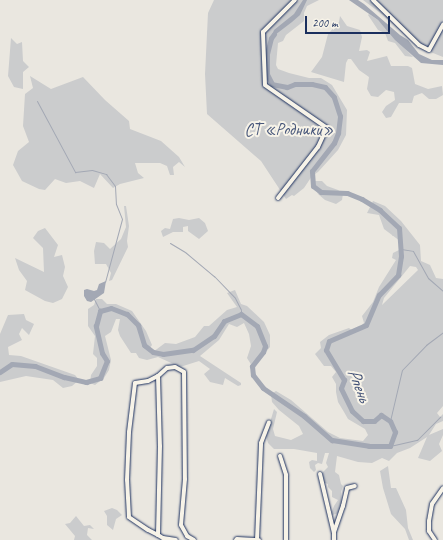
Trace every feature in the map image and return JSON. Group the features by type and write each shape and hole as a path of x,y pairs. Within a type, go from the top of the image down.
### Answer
{"street":[{"path":"278,198 318,147 327,128 265,85 263,32 295,0"},
{"path":"373,0 419,45 430,50 443,25"},
{"path":"176,540 163,538 129,517 128,480 130,432 135,383 148,381 158,376 167,368 175,367 184,372 185,479 181,525 187,536 194,540"},
{"path":"158,376 160,446 158,535"},
{"path":"236,540 237,538 258,540 261,443 269,422"},
{"path":"280,456 286,475 286,540"},
{"path":"320,474 334,533 334,540"},
{"path":"334,533 347,488 355,486"},
{"path":"435,540 429,530 429,521 432,504 443,488"}],"green space":[{"name":"СТ «Родники»","path":"214,0 319,0 307,6 304,13 304,21 286,35 283,41 278,43 276,65 278,69 289,73 309,78 321,78 332,85 347,110 346,135 338,150 318,172 312,176 304,188 294,196 292,195 286,199 261,161 207,114 205,74 208,13"},
{"path":"363,0 443,0 443,57 418,47 383,15"},
{"path":"369,14 378,20 413,57 405,56 395,43 388,41 385,33 378,30 368,15"},
{"path":"340,16 347,26 360,30 362,37 359,51 367,50 370,52 367,61 387,56 391,66 408,66 412,68 415,84 428,89 442,86 443,95 436,99 429,99 422,93 414,96 412,103 399,103 391,117 386,118 382,112 386,106 395,100 394,92 386,90 378,97 371,96 367,89 369,77 359,70 351,59 348,59 346,63 344,82 311,72 322,57 328,34 339,22"},
{"path":"11,38 17,44 22,42 23,61 29,67 23,72 23,89 14,87 8,76"},
{"path":"30,76 51,89 83,77 105,100 129,121 130,129 161,141 179,157 185,167 179,162 173,167 174,175 170,175 167,166 160,163 135,163 138,173 144,178 120,184 113,188 100,174 94,188 80,181 66,183 55,179 45,190 39,189 22,181 13,165 18,151 29,142 23,126 25,94 33,88"},
{"path":"312,181 322,181 327,186 338,190 343,194 342,200 336,204 325,200 318,194"},
{"path":"373,201 385,206 401,221 420,245 421,261 430,265 436,278 443,279 443,406 437,413 440,417 443,414 443,421 436,424 429,435 443,429 443,435 439,444 442,451 430,461 418,458 427,437 410,448 397,453 389,461 382,458 372,463 358,462 337,456 335,472 339,475 343,486 341,492 342,504 339,513 332,515 334,506 338,500 332,497 332,491 328,487 328,484 322,482 322,473 328,467 326,463 329,453 325,453 322,464 318,463 315,465 316,470 314,472 310,468 309,462 312,460 317,461 317,453 294,449 274,449 268,443 266,436 274,409 277,412 273,429 275,436 291,440 303,434 299,426 279,410 272,402 271,394 276,391 291,400 328,432 340,438 363,441 368,435 365,429 348,419 338,402 336,384 332,377 336,372 331,366 324,366 315,354 321,348 320,342 329,335 349,328 354,332 364,323 362,316 373,302 379,287 396,260 392,258 393,253 401,249 400,241 384,229 379,215 367,213","holes":["410,266 416,267 418,270 382,305 384,298"]},
{"path":"124,206 126,206 129,226 127,241 128,247 112,280 109,281 111,273 106,264 95,264 94,251 96,242 104,243 110,249 121,239 126,227"},
{"path":"179,218 189,220 199,218 205,223 208,231 199,239 188,231 188,226 183,227 183,232 173,232 163,237 161,231 165,228 170,229 173,219"},
{"path":"45,228 58,245 54,257 62,255 65,267 63,276 68,287 62,299 53,303 45,301 25,290 27,281 19,270 15,258 44,272 43,248 33,238 38,231"},
{"path":"235,290 241,304 247,306 264,322 270,335 270,347 255,366 252,366 247,358 251,346 249,334 244,323 237,327 229,324 219,340 200,356 241,383 241,385 238,386 225,378 223,385 210,382 204,374 210,369 199,361 180,367 158,357 147,360 139,358 136,353 131,353 120,336 118,330 120,319 116,319 111,332 105,336 111,360 109,370 104,378 95,385 90,383 91,375 97,366 97,358 93,354 95,336 88,326 88,309 94,305 96,299 102,299 107,304 116,304 132,311 146,331 152,345 149,349 153,352 165,343 176,344 195,337 204,326 209,326 227,310 237,307 227,293"},
{"path":"24,314 26,320 34,324 29,335 22,328 19,334 22,340 8,347 9,355 21,356 75,375 79,380 72,386 63,388 53,380 26,376 0,382 0,334 8,315"},
{"path":"388,466 391,488 396,488 406,510 408,528 413,540 409,540 405,529 391,514 383,488 380,471"},
{"path":"112,508 117,510 122,515 116,519 113,530 107,525 107,516 104,511"},
{"path":"76,516 84,526 90,525 94,529 88,528 87,535 92,540 74,540 75,536 65,524 70,523"}],"shaded area":[{"path":"303,0 307,0 300,15 271,38 274,30 294,14"},
{"path":"349,0 358,0 364,4 408,40 419,54 432,60 443,60 443,65 421,63 395,40 378,20"},
{"path":"106,281 104,293 91,302 87,301 84,296 84,290 97,290 99,284"}],"waterway":[{"name":"Рпень","path":"0,372 12,364 35,366 64,377 86,382 100,378 107,361 102,353 96,326 100,311 111,308 127,314 138,325 144,345 153,352 163,354 193,350 214,336 224,321 241,314 257,326 265,346 263,352 252,366 253,375 263,388 304,416 332,440 369,446 390,446 395,432 390,421 381,415 374,421 363,421 352,411 341,388 344,380 326,350 329,341 366,325 379,295 398,275 401,256 399,228 380,210 362,199 347,193 321,192 313,186 312,171 334,143 338,133 340,116 334,97 325,87 312,84 295,84 287,87 272,84 267,74 267,54 271,38 274,34"},
{"path":"37,101 75,172 92,170 106,174 115,186 116,204 122,219 105,282"},
{"path":"170,243 185,252 214,276 235,298 241,310 241,314"},
{"path":"401,249 413,251 428,278 443,291"},
{"path":"94,299 100,311"},
{"path":"390,421 402,370 426,345 443,332"},
{"path":"390,446 417,440 440,417"}]}
